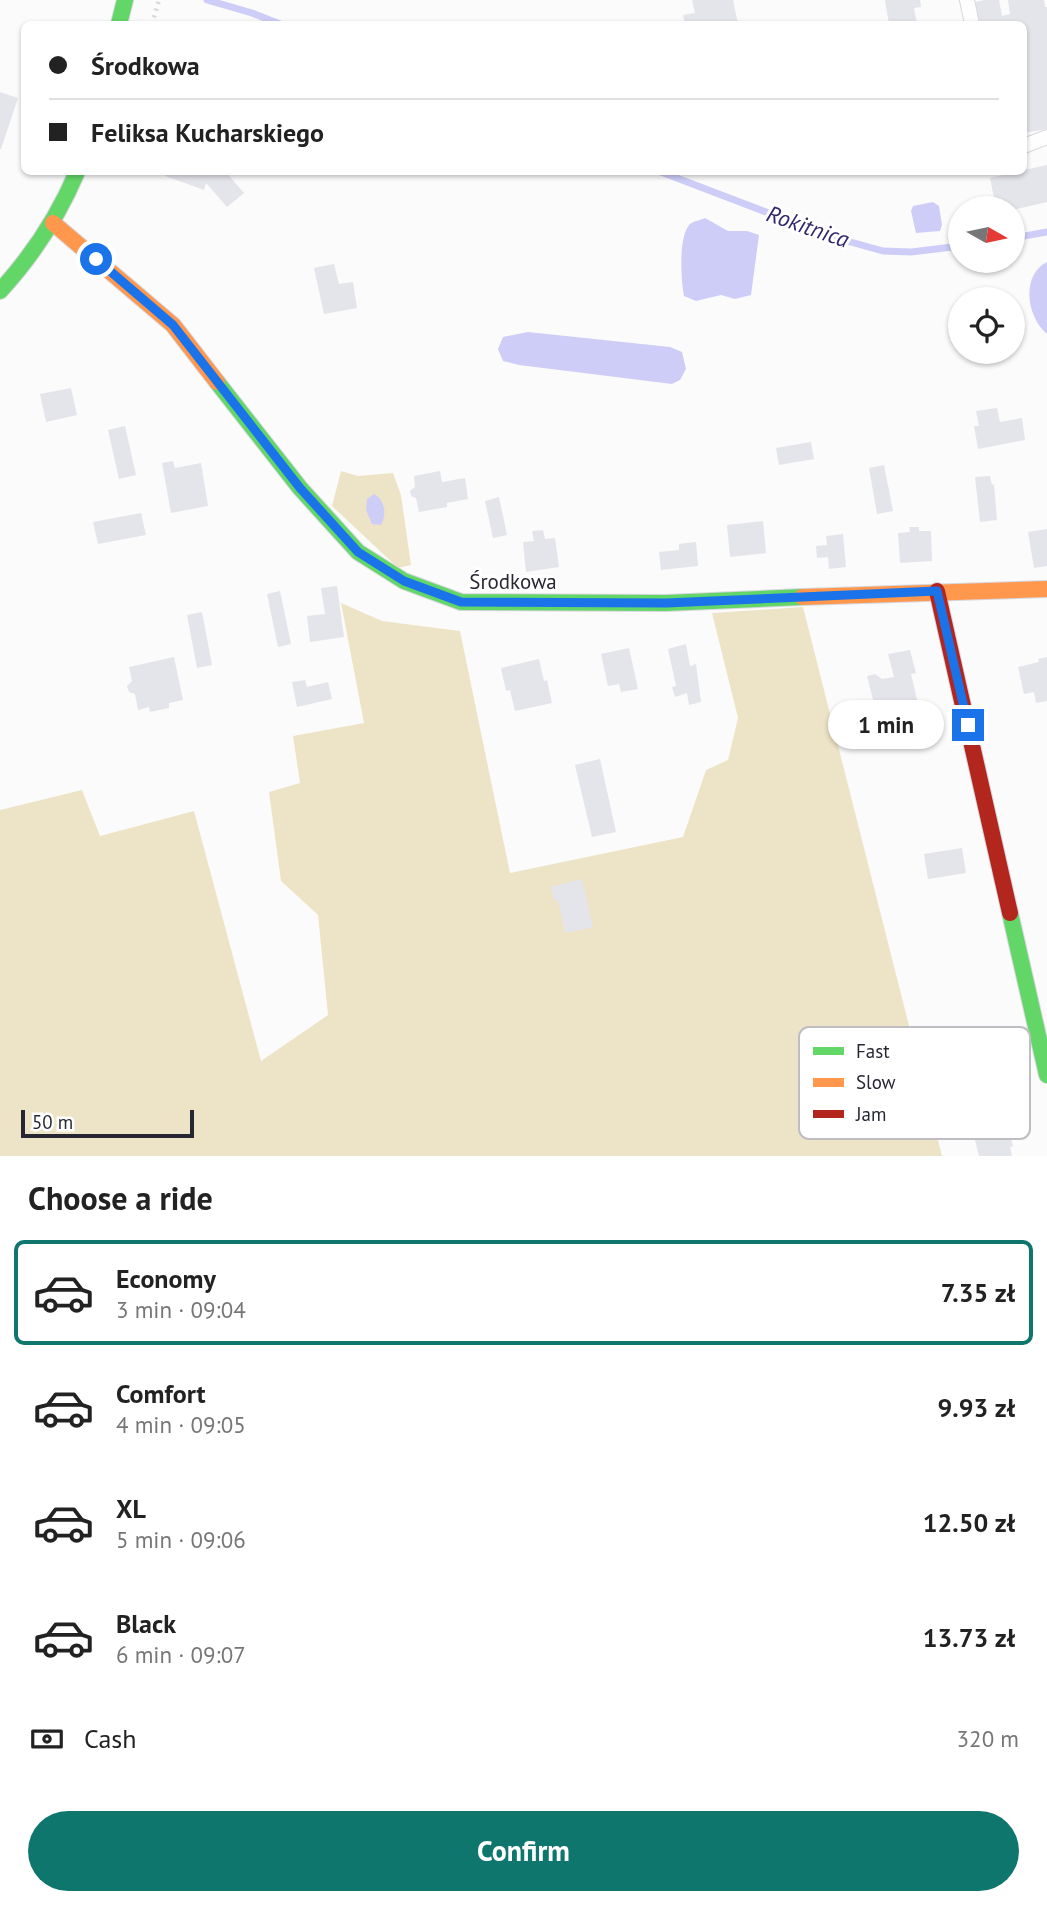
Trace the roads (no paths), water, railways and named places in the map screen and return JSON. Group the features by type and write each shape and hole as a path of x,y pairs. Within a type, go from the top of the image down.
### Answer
{"street":[{"path":"120,21 125,0"},
{"path":"0,291 28,259 53,223 76,175"},
{"name":"Środkowa","path":"53,223 173,325 300,488 358,552 404,581 461,602 666,603 1047,589"},
{"path":"937,591 1047,1075"}],"lane":[{"path":"967,0 971,21"},
{"path":"1027,145 1047,137"}],"water":[{"path":"933,202 939,206 942,225 940,231 916,233 911,211 913,206"},
{"path":"705,218 728,231 747,231 759,235 751,295 735,299 721,295 696,301 684,296 681,269 686,230 690,224"},
{"path":"1047,262 1047,334 1034,317 1029,296 1033,276"},
{"path":"528,332 670,347 682,352 686,369 680,380 672,384 503,361 498,349 503,337"},
{"path":"374,494 381,500 384,508 381,525 372,524 366,510 367,499"}],"waterway":[{"name":"Rokitnica","path":"207,0 272,21"},
{"name":"Rokitnica","path":"669,175 829,236 883,251 911,252 948,248"},
{"name":"Rokitnica","path":"1026,236 1047,232"}]}
